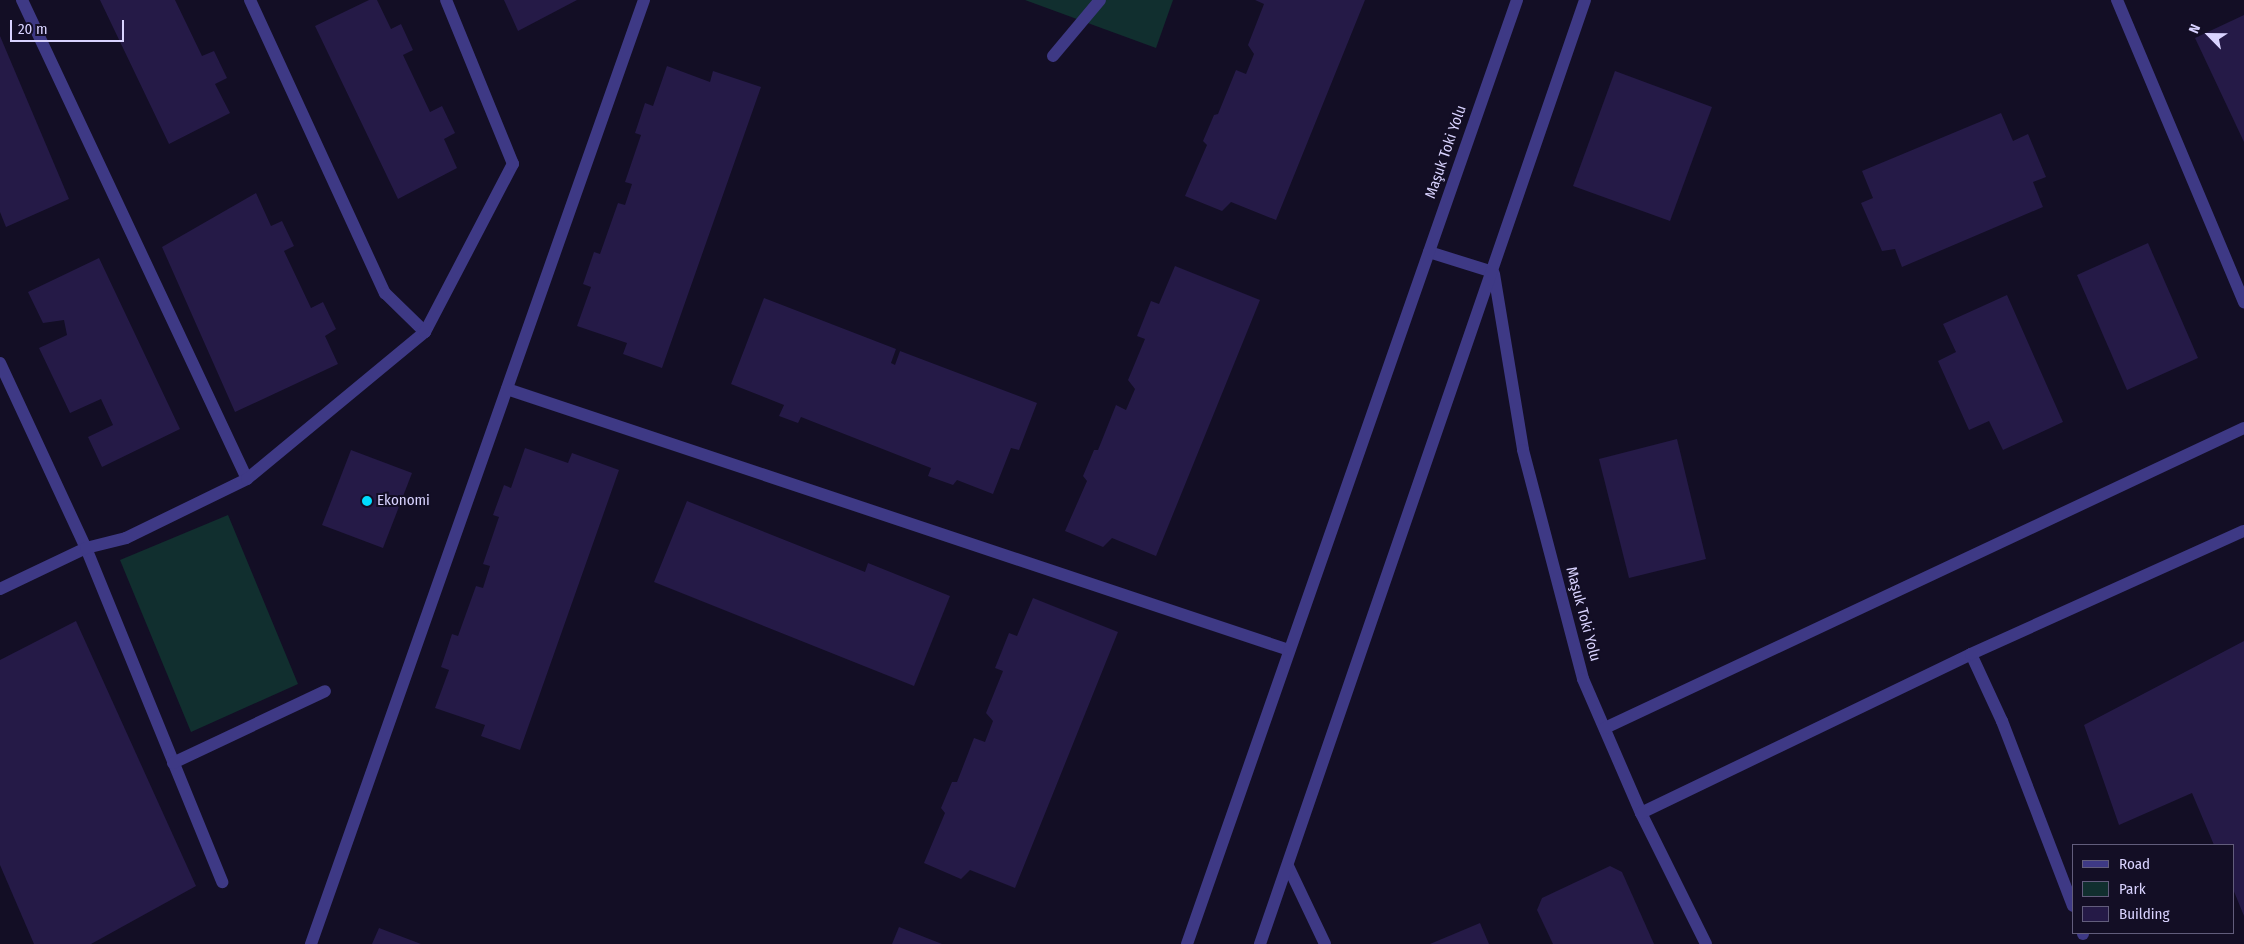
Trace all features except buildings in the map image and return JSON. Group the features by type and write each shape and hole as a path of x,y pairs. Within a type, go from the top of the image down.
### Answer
{"street":[{"path":"22,0 247,479"},
{"path":"250,0 385,293 426,332"},
{"path":"0,589 86,548 126,538 247,479 426,332 513,164 446,0"},
{"path":"312,944 644,0"},
{"path":"1053,56 1100,0"},
{"name":"Maşuk Toki Yolu","path":"1187,944 1517,0"},
{"name":"Maşuk Toki Yolu","path":"1585,0 1493,272 1523,450 1583,680 1641,813 1706,944"},
{"path":"2117,0 2244,302"},
{"path":"1260,944 1493,272 1429,252"},
{"path":"0,363 86,548 222,882"},
{"path":"507,389 1289,650"},
{"path":"1605,728 2244,428"},
{"path":"1641,813 1971,654 2244,531"},
{"path":"1971,654 2002,721 2072,903"},
{"path":"173,763 325,691"},
{"path":"1288,866 1325,944"}],"green space":[{"path":"1025,0 1173,0 1156,48"},
{"path":"228,515 298,684 191,732 120,560"}],"place":[{"name":"Ekonomi","path":"367,501"}]}
